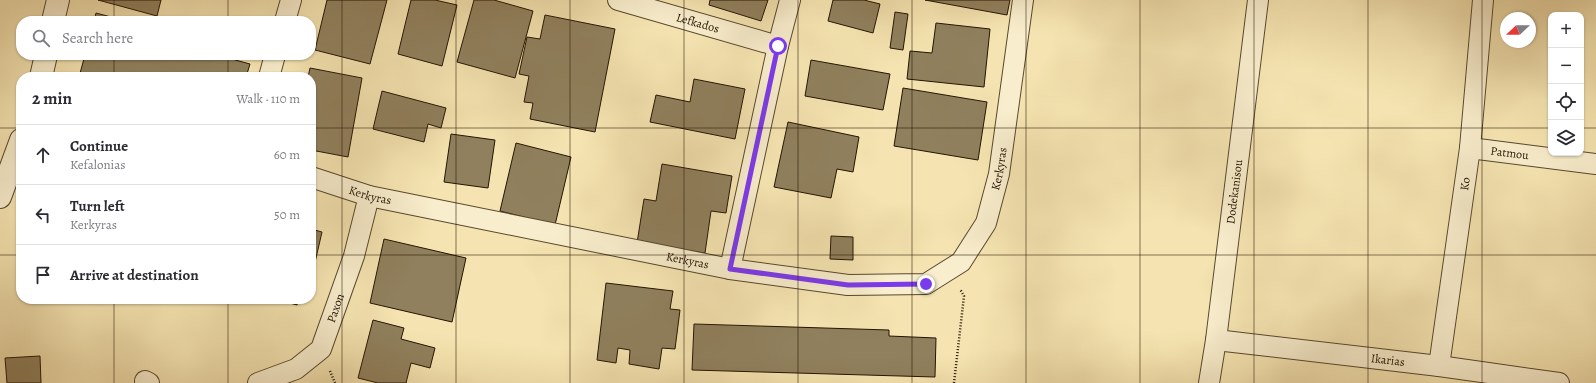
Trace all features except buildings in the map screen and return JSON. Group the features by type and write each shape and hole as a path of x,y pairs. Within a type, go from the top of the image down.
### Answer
{"street":[{"path":"54,16 58,0"},
{"path":"286,16 291,0"},
{"name":"Lefkados","path":"618,0 778,46"},
{"path":"730,269 778,46 790,0"},
{"name":"Kerkyras","path":"316,180 369,196 730,269 848,285 926,284 961,262 986,223 999,174 1023,0"},
{"name":"Dodekanisou","path":"1209,383 1216,340 1258,0"},
{"name":"Ko","path":"1438,366 1470,148 1483,0"},
{"path":"42,72 45,60"},
{"path":"271,72 274,60"},
{"name":"Patmou","path":"1470,148 1596,164"},
{"path":"0,197 16,154"},
{"name":"Paxon","path":"258,383 296,369 321,349 354,256 369,196"},
{"name":"Ikarias","path":"1216,340 1438,366 1559,383"}],"path":[{"path":"951,268 964,296 954,383"}],"route":[{"path":"778,46 730,269 848,285 926,284"}]}
